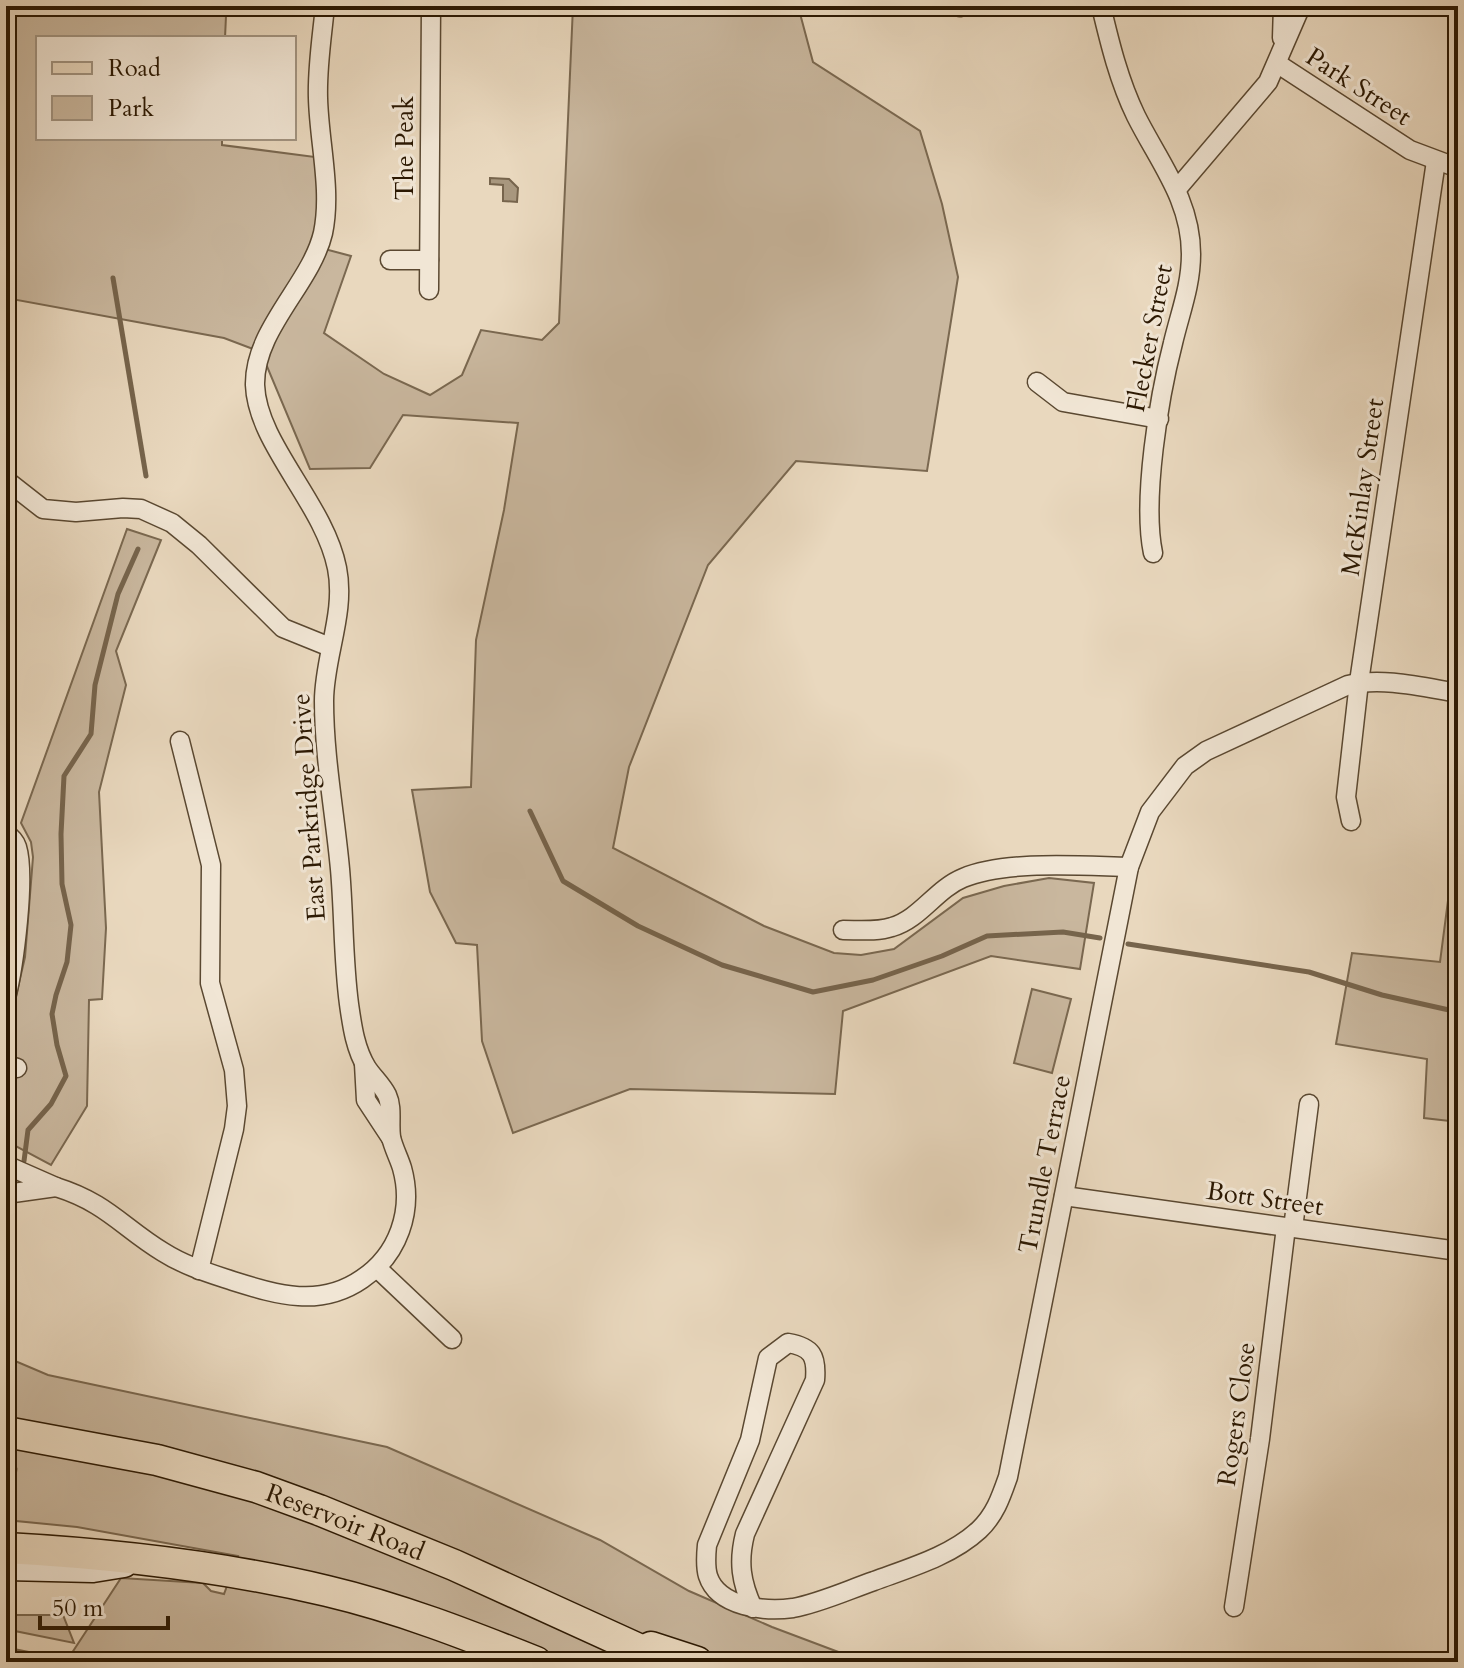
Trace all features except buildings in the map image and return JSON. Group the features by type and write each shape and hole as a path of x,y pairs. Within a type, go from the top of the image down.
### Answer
{"main road":[{"name":"Reservoir Road","path":"6,1432 157,1460 256,1487 440,1560 667,1662"},
{"path":"6,1548 84,1552 152,1560 328,1591 414,1616 536,1662"},
{"path":"6,1567 93,1569 152,1560"},
{"path":"607,1634 697,1662"}],"street":[{"name":"East Parkridge Drive","path":"6,1165 88,1198 160,1250 199,1270 276,1294 297,1298 335,1293 377,1268 396,1243 405,1207 406,1188 391,1138 366,1100 364,1064 354,1035 346,986 342,892 324,705 325,676 339,592 337,569 318,516 262,419 255,382 267,337 323,233 325,206 317,73 325,6"},
{"name":"The Peak","path":"429,290 431,6"},
{"name":"Flecker Street","path":"1101,6 1114,59 1135,115 1177,189 1188,222 1191,253 1185,304 1173,342 1159,419 1148,511 1153,553"},
{"path":"1280,56 1283,6"},
{"path":"1177,189 1253,100 1280,56 1301,6"},
{"name":"Park Street","path":"1280,56 1410,150 1458,168"},
{"name":"McKinlay Street","path":"1351,821 1346,797 1359,682 1436,161"},
{"path":"390,260 429,260"},
{"path":"1037,382 1063,402 1159,419"},
{"path":"6,480 43,509 76,512 141,509 172,523 199,545 283,628 330,647"},
{"path":"1359,682 1393,683 1458,693"},
{"name":"Trundle Terrace","path":"753,1608 740,1572 745,1534 815,1380 816,1367 812,1354 801,1345 788,1343 768,1358 750,1440 707,1545 705,1562 715,1590 753,1608 796,1607 914,1566 961,1544 980,1530 994,1512 1008,1477 1129,867 1150,812 1185,766 1220,744 1359,682"},
{"path":"180,741 211,865 210,983 234,1070 237,1106 199,1270"},
{"path":"6,834 17,845 20,862 15,948 6,998"},
{"path":"843,930 876,930 902,923 953,882 982,872 1059,865 1129,867"},
{"name":"Rogers Close","path":"1234,1607 1309,1104"},
{"name":"East Parkridge Drive","path":"6,1194 56,1187"},
{"name":"Bott Street","path":"1064,1196 1458,1251"},
{"path":"377,1268 452,1339"}],"green space":[{"path":"6,6 286,6 226,16 225,36 36,36 36,140 222,140 222,145 323,158 317,247 351,256 324,333 384,374 430,395 462,375 481,330 542,340 559,323 573,6 798,6 813,62 920,131 942,204 958,277 927,471 796,461 708,565 629,767 613,848 764,926 834,953 861,955 894,949 963,898 1004,886 1049,878 1094,883 1080,969 991,956 843,1011 835,1094 630,1089 513,1133 482,1041 477,945 456,943 430,892 412,790 471,787 476,640 504,510 518,423 403,415 370,468 310,469 261,352 224,338 6,298"},
{"path":"127,529 161,540 116,651 126,685 99,792 106,928 102,999 89,1000 87,1106 51,1165 6,1141 6,1039 25,957 33,857 31,842 21,823"},
{"path":"1458,824 1458,1122 1424,1118 1427,1059 1336,1044 1352,953 1440,962"},
{"path":"1032,989 1071,999 1052,1073 1014,1063"},
{"path":"6,1351 8,1358 48,1375 387,1447 600,1540 689,1591 865,1662 66,1662 121,1578 203,1583 211,1591 224,1594 238,1556 77,1527 6,1520"},
{"path":"6,1615 63,1615 74,1643 10,1630"}],"shaded area":[{"path":"490,178 509,179 518,188 517,202 503,201 503,185 490,184"}],"waterway":[{"path":"113,278 146,476"},
{"path":"24,1161 28,1130 51,1104 66,1076 52,1014 67,962 71,925 62,884 64,776 91,734 95,685 118,594 138,549"},
{"path":"530,811 563,881 638,926 722,965 813,992 873,980 942,956 987,936 1063,932 1100,938"},
{"path":"1128,944 1309,972 1382,995 1458,1012"},
{"path":"10,1501 15,1469"},
{"path":"6,1649 51,1658 50,1662"}]}
